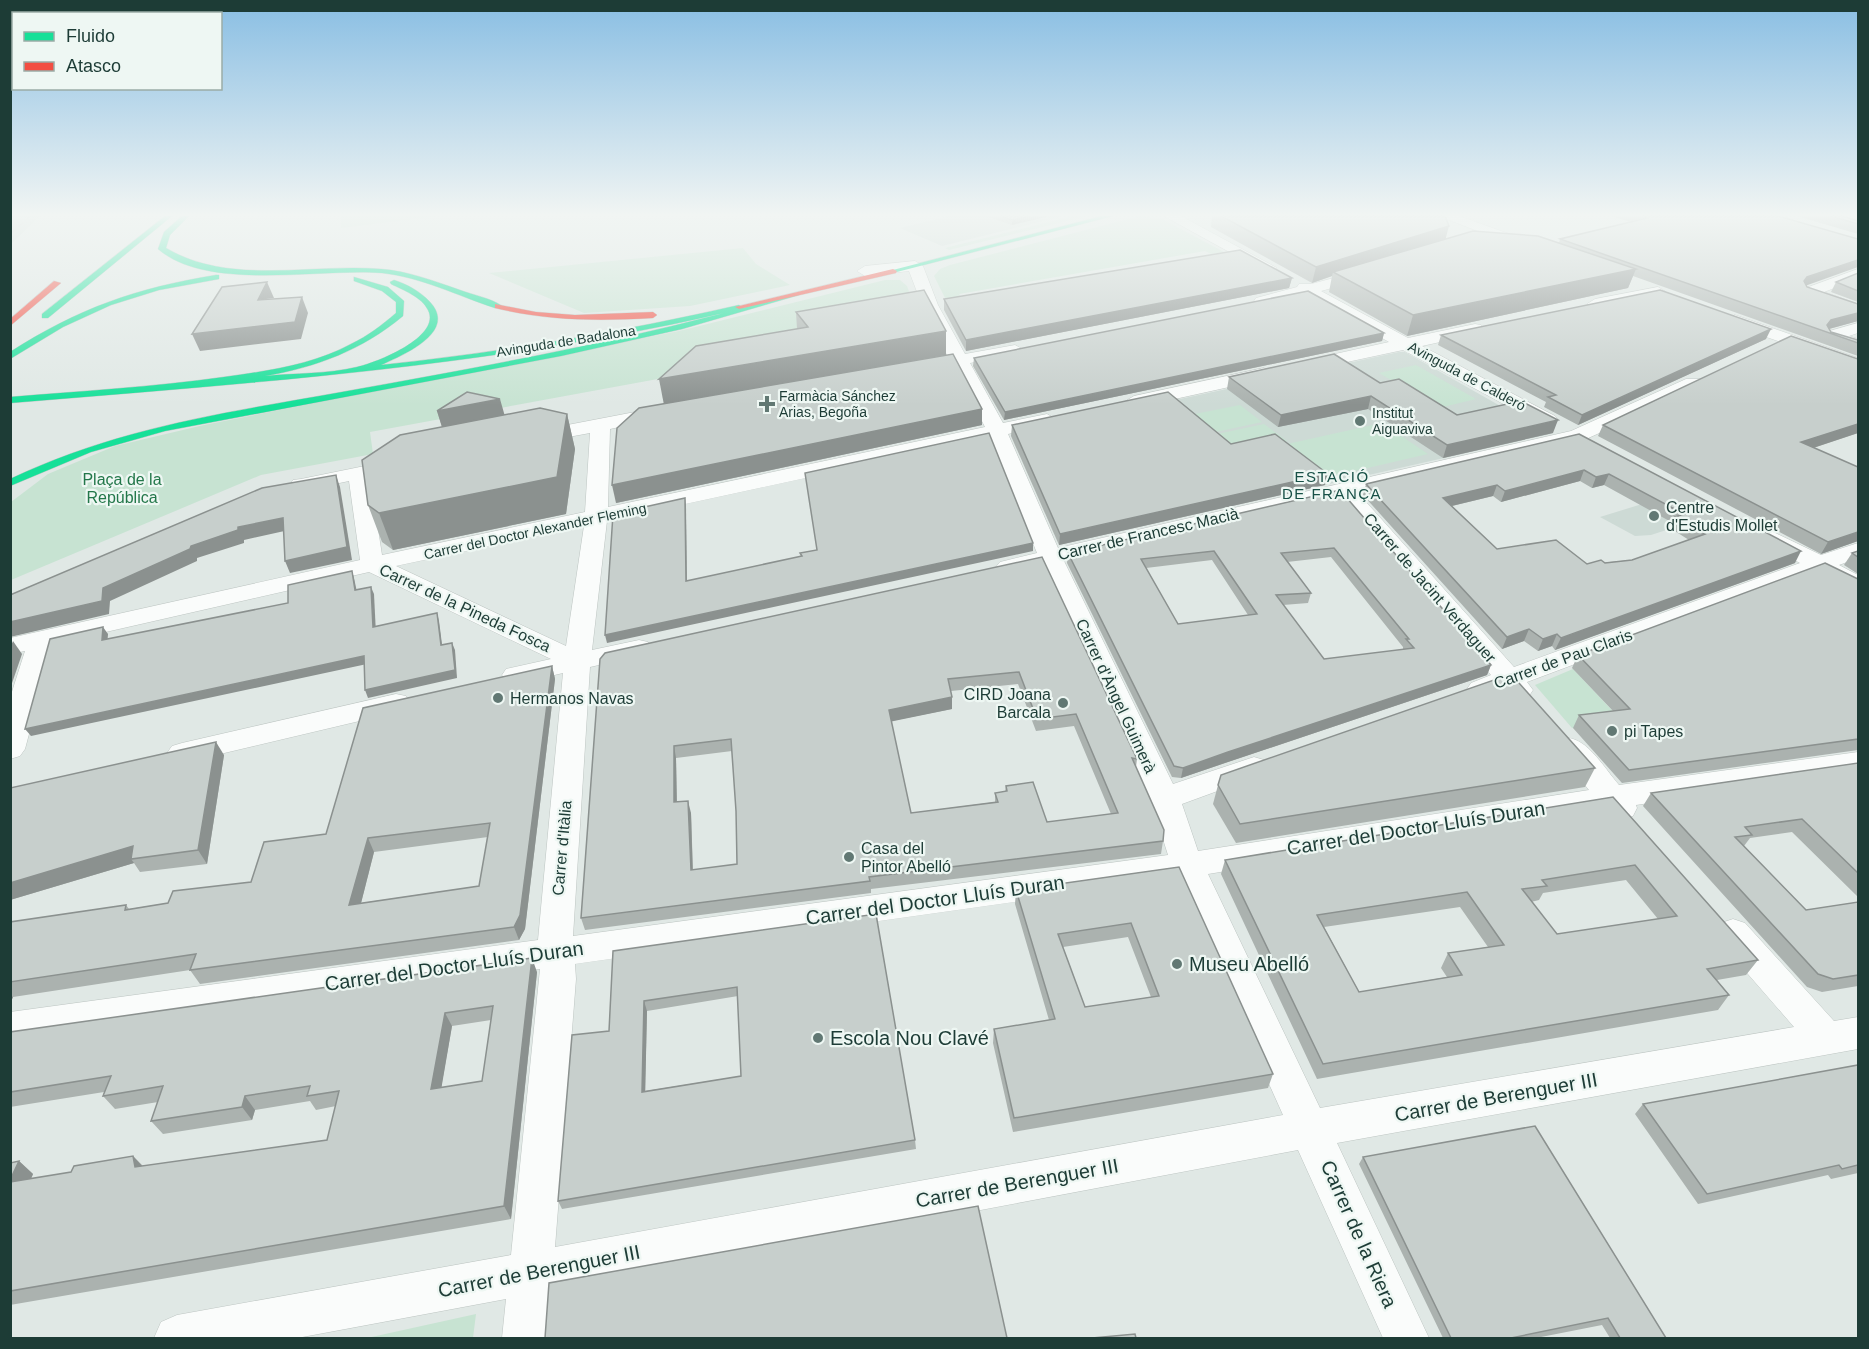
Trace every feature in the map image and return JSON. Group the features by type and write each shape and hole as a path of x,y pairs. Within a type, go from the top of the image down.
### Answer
{"main road":[{"path":"10,324 63,279"},
{"path":"10,354 58,304 90,279"},
{"path":"10,354 58,323 91,307 136,291 204,279"},
{"path":"186,385 281,369 336,354 381,333 400,314 400,301 385,289 365,281 350,279"},
{"path":"357,370 391,359 418,346 426,338 435,322 431,305 410,288 385,279"},
{"path":"418,279 499,307 564,318 660,315 795,295"},
{"name":"Avinguda de Badalona","path":"10,400 357,370 488,354 611,335 861,279"},
{"path":"10,483 79,449 147,428 321,399 570,351 738,314 795,295"}],"street":[{"name":"Carrer d'Àngel Guimerà","path":"922,279 997,431 1050,557 1165,798 1188,865 1310,1129"},
{"name":"Avinguda de Calderó","path":"1290,279 1332,305 1587,441"},
{"path":"1244,305 1347,279"},
{"path":"1570,309 1663,294 1622,279"},
{"path":"1845,279 1809,292 1858,309"},
{"path":"1721,315 1858,364"},
{"path":"1113,406 1492,326"},
{"path":"1858,328 1832,336 1858,345"},
{"path":"897,371 1036,346"},
{"name":"Carrer de Francesc Macià","path":"984,572 1342,488 1587,441 1713,374"},
{"path":"520,440 680,410"},
{"name":"Carrer del Doctor Alexander Fleming","path":"10,646 372,564 1066,416"},
{"name":"Carrer d'Itàlia","path":"525,1338 558,979 555,952 577,661 596,518 600,424"},
{"path":"285,488 416,461"},
{"name":"Carrer de la Pineda Fosca","path":"359,473 372,564 577,661"},
{"name":"Carrer de Jacint Verdaguer","path":"1342,488 1645,834"},
{"path":"1746,525 1858,585"},
{"name":"Carrer de Pau Claris","path":"1459,696 1858,550"},
{"path":"10,748 41,639"},
{"path":"499,679 661,643"},
{"path":"162,757 417,698"},
{"path":"1165,798 1283,757"},
{"name":"Carrer del Doctor Lluís Duran","path":"10,1028 1188,865 1612,797 1858,762"},
{"path":"1714,912 1843,1036"},
{"name":"Carrer de Berenguer III","path":"177,1338 1310,1129 1843,1036"},
{"name":"Carrer de la Riera","path":"1310,1129 1406,1338"}],"shaded area":[{"name":"Institut Aiguaviva","path":"1405,352 1550,434 1280,495 1166,402"},
{"name":"Centre d'Estudis Mollet","path":"1668,496 1706,517 1651,535 1635,536 1600,517"}],"green space":[{"path":"503,279 780,279 790,285 690,306 584,313"},
{"path":"935,279 1045,279 959,294 961,297 946,300"},
{"name":"Plaça de la República","path":"885,280 900,280 907,286 917,314 810,351 370,432 373,454 261,475 11,580 11,502 48,474 115,446 204,425 679,331"},
{"path":"1416,365 1476,399 1439,408 1379,373"},
{"path":"1240,405 1262,422 1207,434 1185,416"},
{"path":"1382,423 1428,454 1320,479 1278,446"},
{"path":"1264,424 1287,441 1230,454 1208,436"},
{"path":"1573,669 1623,722 1572,728 1535,685"},
{"path":"476,1314 473,1338 367,1338"}],"building":[{"path":"1065,279 1287,279 966,340 944,299"},
{"path":"1346,279 1588,279 1413,315"},
{"path":"1674,279 1806,279 1804,281 1807,287 1858,304 1858,313 1831,320 1827,325 1831,332 1858,340 1858,343"},
{"path":"1843,279 1858,279 1858,291 1836,282"},
{"path":"267,282 258,300 302,297 295,322 192,334 222,287"},
{"path":"924,290 946,331 659,379 696,346 808,327 796,312"},
{"path":"1660,290 1771,329 1582,415 1548,397 1556,395 1441,335"},
{"path":"1308,291 1384,333 1005,412 974,358"},
{"path":"1791,336 1858,359 1858,424 1801,442 1858,467 1858,532 1828,542 1603,425"},
{"path":"953,354 982,409 612,485 617,428 639,408"},
{"path":"1334,354 1380,383 1399,379 1457,415 1521,401 1558,420 1447,445 1371,396 1281,415 1229,377"},
{"path":"467,392 500,399 437,411"},
{"path":"1168,392 1231,444 1275,434 1328,474 1060,534 1012,425"},
{"path":"540,408 567,414 557,477 379,513 368,505 362,460 400,435"},
{"path":"989,433 1033,543 605,635 613,514 685,498 686,581 802,556 800,553 817,550 805,473"},
{"path":"1579,434 1801,551 1561,638 1557,634 1543,639 1529,629 1507,637 1366,484","holes":["1584,470 1596,477 1609,474 1684,514 1675,517 1705,534 1632,560 1605,563 1601,560 1587,564 1556,540 1497,549 1443,498 1497,485 1505,491"]},
{"path":"336,475 347,547 285,561 283,518 238,527 238,530 191,546 190,549 103,588 102,601 10,622 10,595 262,488"},
{"path":"1340,490 1491,665 1183,768 1174,766 1068,553","holes":["1334,548 1409,639 1406,639 1414,648 1324,659 1276,595 1311,593 1281,553","1214,551 1257,614 1178,624 1141,559"]},
{"path":"1042,557 1137,759 1132,758 1164,830 1163,841 869,877 870,881 581,918 600,659 605,653","holes":["1019,672 1037,719 1076,714 1118,813 1047,822 1033,782 1006,786 1007,791 995,793 998,802 911,813 889,710 952,697 948,679","731,739 737,864 691,870 688,801 674,802 674,746"]},
{"path":"1825,563 1858,579 1858,739 1629,770 1579,715 1630,709 1578,655"},
{"path":"352,571 355,590 371,587 373,627 437,613 441,645 452,643 455,670 365,690 364,656 25,729 50,639 103,627 102,640 288,603 288,585"},
{"path":"552,666 520,915 514,927 190,970 196,954 10,982 10,922 126,905 125,910 168,903 173,891 251,882 264,842 326,834 363,708","holes":["490,823 479,886 349,905 368,838"]},
{"path":"1511,674 1595,768 1240,824 1218,785 1221,775"},
{"path":"216,742 198,850 131,859 133,846 10,883 10,788"},
{"path":"1858,763 1858,873 1802,819 1745,827 1752,835 1735,837 1806,910 1858,902 1858,975 1833,979 1818,974 1651,793"},
{"path":"1613,797 1758,960 1707,969 1729,995 1323,1064 1225,860","holes":["1635,865 1677,916 1557,934 1522,889 1547,886 1542,880","1467,892 1504,945 1448,953 1462,975 1359,992 1317,915"]},
{"path":"1179,867 1273,1074 1014,1118 994,1029 1055,1019 1016,890","holes":["1131,923 1159,996 1085,1007 1058,934"]},
{"path":"876,914 915,1140 558,1201 572,1035 609,1031 613,951","holes":["737,987 741,1076 642,1092 644,1001"]},
{"path":"532,958 504,1206 10,1291 10,1182 71,1172 74,1166 133,1156 135,1167 327,1140 339,1091 307,1096 310,1086 245,1096 242,1107 151,1121 163,1086 103,1096 111,1076 10,1092 10,1032","holes":["493,1006 482,1081 431,1089 445,1013"]},
{"path":"1858,1065 1858,1165 1842,1169 1839,1165 1707,1194 1643,1104"},
{"path":"1535,1126 1666,1338 1620,1338 1608,1318 1511,1338 1451,1338 1363,1157"},
{"path":"19,1161 10,1180 10,1163"},
{"path":"978,1206 1007,1338 545,1338 549,1283"},
{"path":"1135,1334 1136,1338 1092,1338"}],"traffic: fast":[{"path":"45,316 91,279"},
{"path":"10,356 60,325 108,303 158,288 204,279"},
{"path":"186,385 300,366 353,347 378,332 400,314 400,301 385,289 357,279"},
{"path":"420,279 498,306"},
{"path":"357,370 414,346 427,335 434,323 433,310 420,296 394,282"},
{"path":"10,483 49,464 126,437 202,420 561,354 679,327 795,295"},
{"path":"10,400 311,375 461,358 610,335 739,307"}],"traffic: jam":[{"path":"739,307 859,279"},
{"path":"10,324 57,283"},
{"path":"498,306 536,314 575,318 653,315"}],"place":[{"name":"Farmàcia Sánchez Arias, Begoña","path":"767,404"},
{"name":"Institut Aiguaviva","path":"1360,421"},
{"name":"Centre d'Estudis Mollet","path":"1654,516"},
{"name":"Hermanos Navas","path":"498,698"},
{"name":"CIRD Joana Barcala","path":"1063,703"},
{"name":"pi Tapes","path":"1612,731"},
{"name":"Casa del Pintor Abelló","path":"849,857"},
{"name":"Museu Abelló","path":"1177,964"},
{"name":"Escola Nou Clavé","path":"818,1038"}],"district":[{"name":"ESTACIÓ DE FRANÇA","path":"1332,484"}]}
